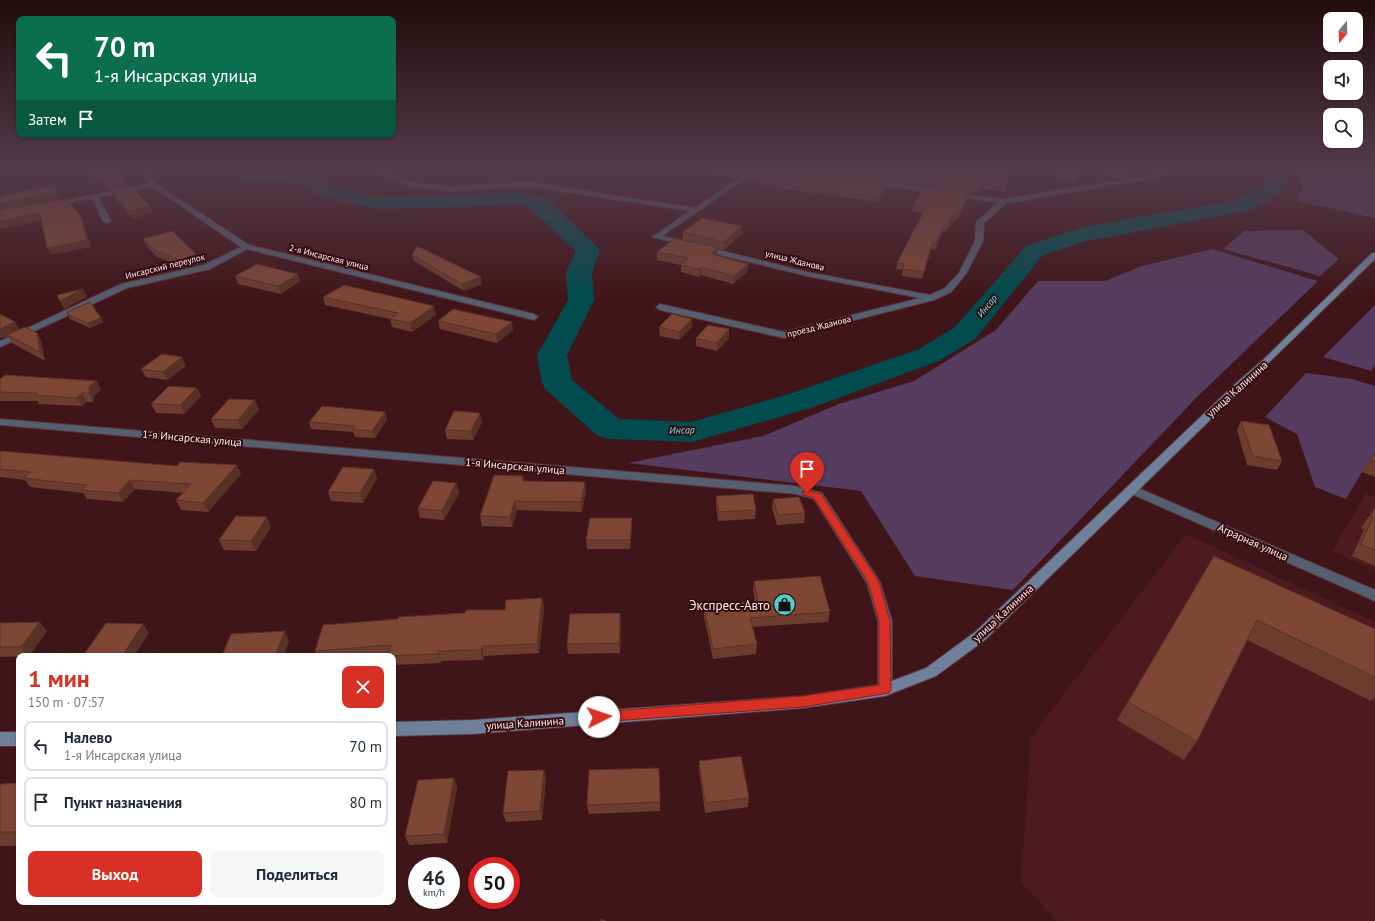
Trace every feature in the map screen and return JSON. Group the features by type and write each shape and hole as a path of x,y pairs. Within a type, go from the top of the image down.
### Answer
{"main road":[{"name":"улица Калинина","path":"396,729 473,726 803,702 885,690 931,672 980,636 1238,386 1267,361 1375,255"},
{"path":"0,739 16,739"}],"street":[{"path":"103,213 107,221"},
{"name":"2-я Инсарская улица","path":"196,213 246,247 534,317"},
{"name":"улица Жданова","path":"692,213 656,237 807,274 931,298"},
{"name":"проезд Жданова","path":"660,307 784,335 931,298 948,290 962,274 979,241 980,222 990,213"},
{"name":"Инсарский переулок","path":"0,344 124,286 207,267 246,247"},
{"name":"1-я Инсарская улица","path":"0,422 796,490 818,496 873,582 884,621 885,690"},
{"name":"Аграрная улица","path":"1131,489 1375,596"}],"shaded area":[{"path":"1352,213 1375,213 1375,218"},
{"path":"1303,230 1339,259 1320,276 1223,249 1244,231"},
{"path":"1212,249 1318,281 1197,397 1013,590 915,576 861,491 628,463 763,436 839,404 914,381 996,330 1038,281 1105,281 1142,266"},
{"path":"1375,305 1375,365 1371,371 1323,357"},
{"path":"1306,373 1352,379 1375,386 1375,455 1362,472 1346,499 1315,487 1297,434 1265,417"},
{"path":"1366,493 1375,497 1375,570 1332,551"},
{"path":"1186,534 1375,622 1375,921 1057,921 1021,882 1031,737"}],"building":[{"path":"0,213 78,213 87,240 47,248 40,213 0,221"},
{"path":"923,213 956,213 947,225 944,225 936,243 932,243 924,272 903,269 904,264 897,263"},
{"path":"702,218 742,226 724,242 683,232"},
{"path":"172,231 196,254 181,260 154,250 143,239"},
{"path":"675,238 717,248 711,254 748,264 734,276 701,267 699,269 681,265 688,258 657,252"},
{"path":"417,246 481,277 462,284 412,255"},
{"path":"257,264 298,274 278,286 235,276"},
{"path":"344,285 434,306 410,323 390,319 398,313 323,297"},
{"path":"83,289 60,301 57,295"},
{"path":"90,302 101,318 88,323 68,315 67,312"},
{"path":"453,309 512,322 496,334 438,321"},
{"path":"0,314 15,322 0,329"},
{"path":"672,314 692,319 679,332 659,327"},
{"path":"708,325 729,329 717,343 696,338"},
{"path":"25,327 37,333 40,352 7,335"},
{"path":"162,354 182,357 163,372 141,369"},
{"path":"5,375 97,381 89,387 89,393 82,393 77,398 34,395 37,393 0,392 0,379"},
{"path":"169,386 197,388 180,405 151,404"},
{"path":"229,399 255,400 238,420 211,419"},
{"path":"322,406 385,412 372,431 353,430 355,426 309,422"},
{"path":"454,411 480,413 471,431 445,430"},
{"path":"1241,421 1269,425 1282,461 1253,456"},
{"path":"0,451 177,466 180,462 237,465 203,503 176,500 191,484 130,480 118,493 81,490 87,485 23,478 31,472 0,469"},
{"path":"1375,453 1375,462 1370,460"},
{"path":"343,467 374,469 360,493 328,492"},
{"path":"494,475 523,476 522,481 585,482 581,502 515,501 510,517 480,516"},
{"path":"433,481 456,483 442,511 418,508"},
{"path":"753,494 756,510 719,512 716,496"},
{"path":"799,497 805,513 778,515 773,499"},
{"path":"1375,508 1375,550 1361,544 1373,517 1370,516"},
{"path":"236,516 267,517 251,541 219,540"},
{"path":"590,518 632,518 630,540 586,540"},
{"path":"1214,556 1375,629 1375,677 1257,620 1197,741 1128,702"},
{"path":"820,576 830,612 750,618 757,644 713,649 704,607 758,601 754,581"},
{"path":"542,598 537,644 482,646 481,650 438,651 438,654 396,656 396,653 389,653 391,645 315,651 323,625 398,619 399,617 465,613 466,610 505,610 506,600"},
{"path":"620,613 619,643 567,644 570,614"},
{"path":"40,622 21,647 0,647 0,623"},
{"path":"106,623 143,624 124,653 85,653"},
{"path":"285,631 276,653 223,653 231,634"},
{"path":"741,756 749,798 705,803 699,761"},
{"path":"659,768 660,802 587,805 589,770"},
{"path":"544,770 540,811 503,813 508,771"},
{"path":"454,778 444,834 405,836 418,780"},
{"path":"16,783 16,832 0,832 1,784"}],"waterway":[{"name":"Инсар","path":"549,213 588,250 579,272 581,300 552,355 557,383 610,429 692,432 800,401 929,355 965,333 1034,251 1079,235 1198,213"}],"place":[{"name":"Экспресс-Авто","path":"785,605"}],"route":[{"path":"599,717 803,702 885,690 884,621 873,582 818,496 807,493"}]}
